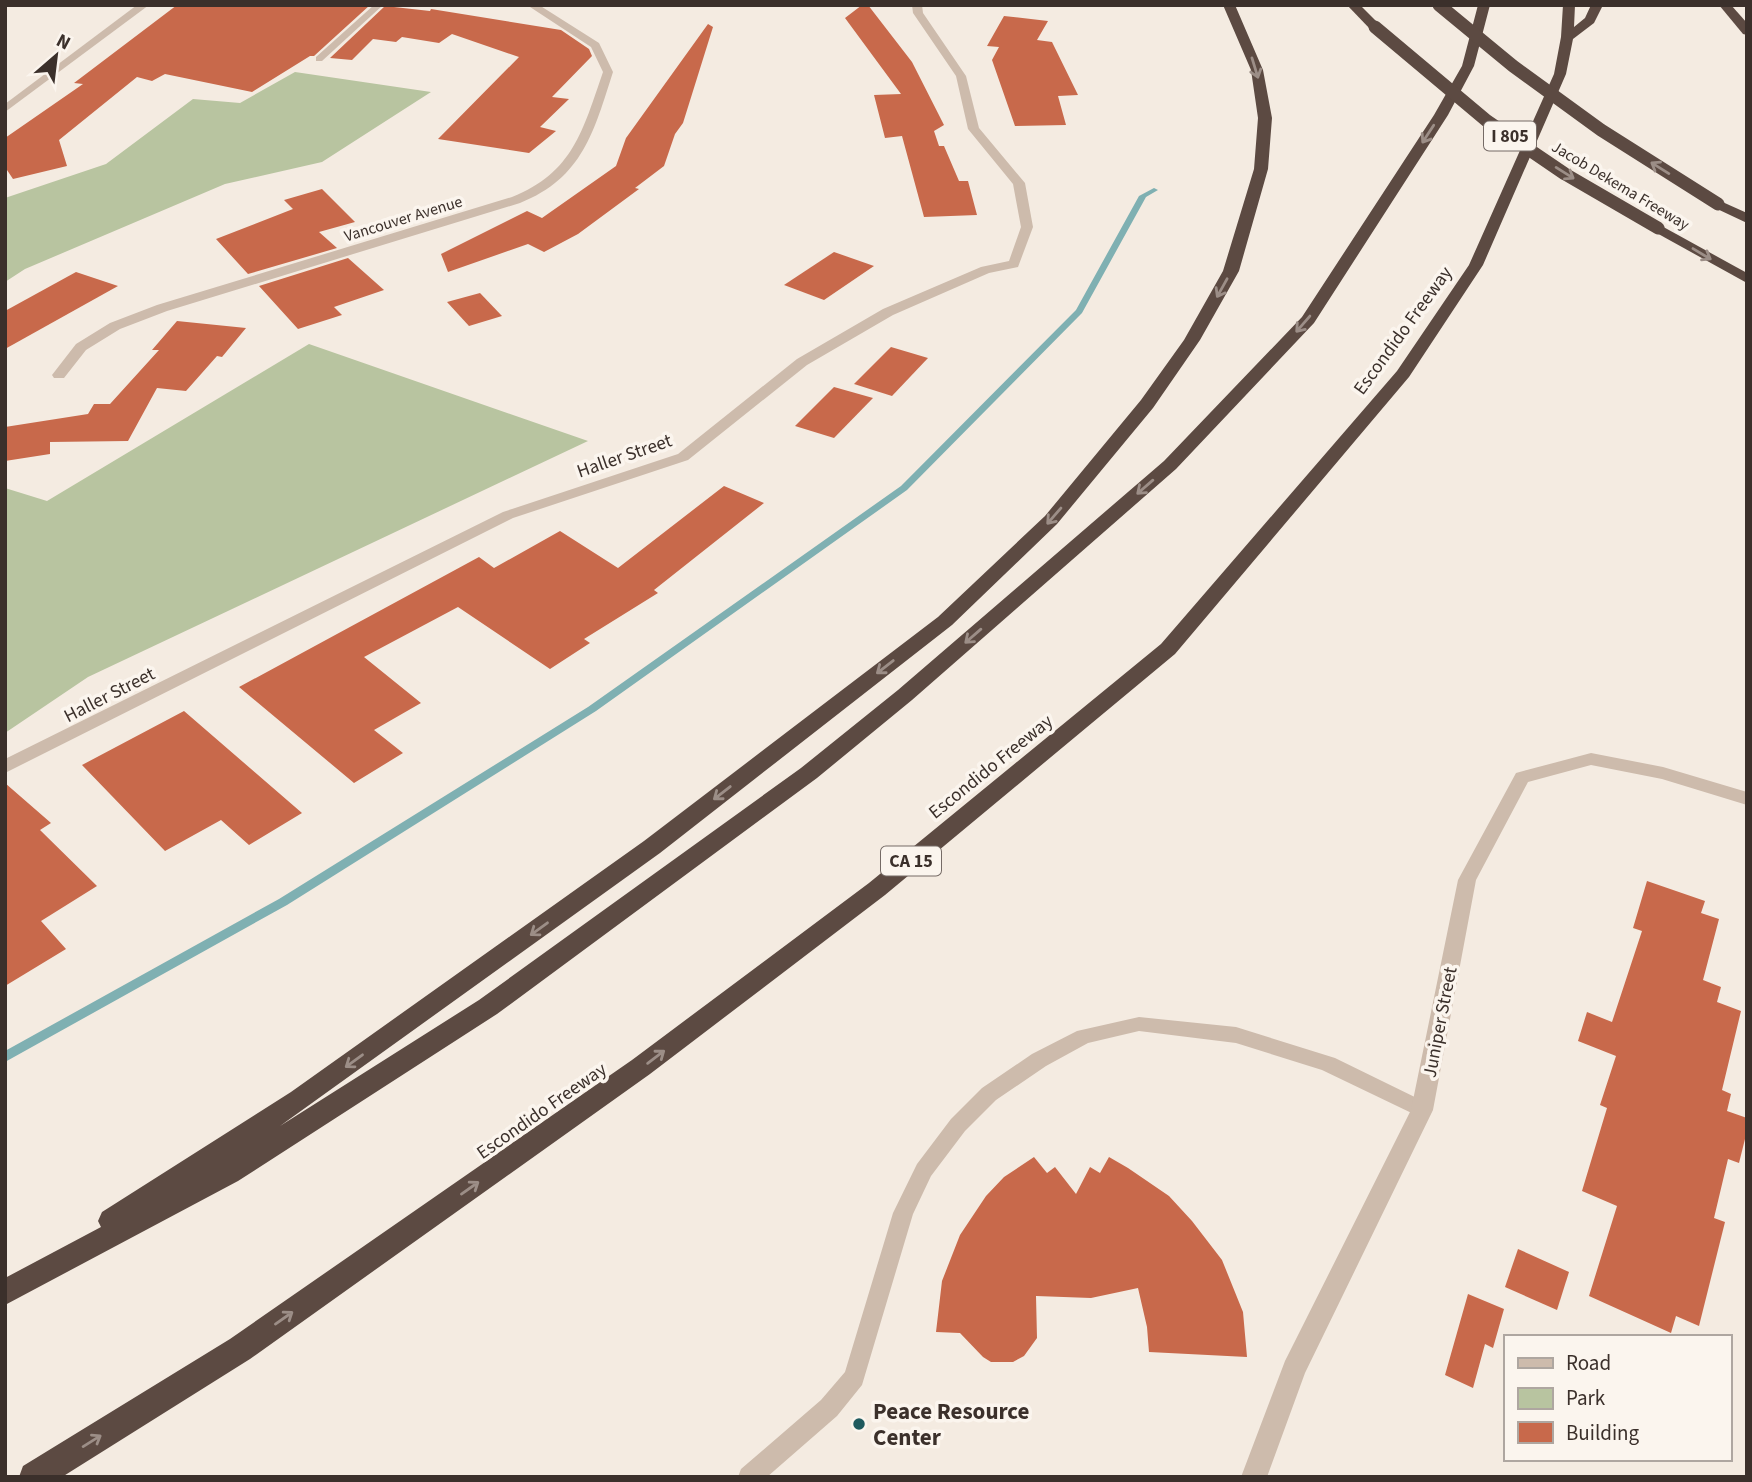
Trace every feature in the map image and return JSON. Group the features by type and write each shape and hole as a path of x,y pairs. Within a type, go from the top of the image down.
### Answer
{"highway":[{"path":"5,1291 300,1100 652,847 945,621 1051,520 1147,404 1192,340 1231,271 1261,169 1265,118 1257,69 1229,5"},
{"name":"Jacob Dekema Freeway","path":"1353,5 1488,121 1565,174 1747,279"},
{"name":"Jacob Dekema Freeway","path":"1439,5 1513,66 1601,130 1718,204 1747,219"},
{"path":"5,1291 229,1173 488,1007 809,773 905,695 1170,466 1308,320 1441,115 1468,66 1484,5"},
{"name":"Escondido Freeway","path":"34,1477 240,1349 641,1068 877,889 1168,649 1402,374 1476,265 1560,74 1567,37 1569,5"},
{"path":"1567,37 1585,25 1596,11 1597,5"},
{"path":"1725,5 1747,31"}],"street":[{"path":"5,109 144,5"},
{"name":"Vancouver Avenue","path":"59,375 81,348 115,326 150,312 516,200 546,186 565,169 581,145 608,72 594,45 532,5"},
{"name":"Haller Street","path":"5,767 508,515 683,457 813,355 888,312 985,271 1014,264 1027,227 1019,183 974,130 961,76 918,13 917,5"},
{"name":"Juniper Street","path":"1254,1477 1294,1369 1422,1110 1467,880 1522,777 1591,760 1662,774 1747,799"}],"lane":[{"path":"319,59 379,5"},
{"path":"749,1477 829,1408 854,1378 903,1213 924,1170 958,1125 989,1094 1040,1060 1084,1036 1139,1024 1236,1035 1328,1063 1422,1110"}],"green space":[{"path":"295,72 431,92 322,162 225,184 25,269 5,282 5,198 106,164 193,99 240,103"},
{"path":"309,344 588,441 88,677 5,733 5,488 47,501"}],"building":[{"path":"177,5 370,5 314,56 252,92 165,74 152,81 137,77 59,140 67,166 13,179 5,167 5,138 83,84 74,83"},
{"path":"862,5 868,5 912,62 944,125 934,131 939,146 944,146 959,181 968,181 977,215 924,217 902,136 885,138 874,95 901,94 845,18"},
{"path":"385,6 431,9 561,30 589,49 592,56 552,97 569,99 540,127 556,131 529,153 438,139 519,57 452,34 439,43 402,37 396,42 373,39 352,60 330,58"},
{"path":"1004,16 1048,21 1037,40 1052,42 1078,95 1058,96 1066,125 1015,126 992,60 999,47 987,46"},
{"path":"708,24 713,27 683,123 675,134 664,166 635,188 639,189 578,234 544,252 528,244 448,272 441,254 527,211 542,218 616,166 626,138"},
{"path":"322,189 355,222 319,232 337,248 248,274 216,239 293,209 284,200"},
{"path":"834,252 874,266 824,300 784,285"},
{"path":"348,258 384,290 334,307 342,315 298,329 259,286"},
{"path":"76,272 118,286 5,349 5,311"},
{"path":"480,293 502,316 469,326 447,302"},
{"path":"177,321 246,328 222,357 217,356 186,391 157,388 128,441 50,442 50,454 5,461 5,427 88,414 94,404 110,404 159,350 152,350"},
{"path":"891,347 928,358 892,396 854,384"},
{"path":"834,387 873,398 834,438 795,426"},
{"path":"724,486 764,503 654,590 658,593 584,639 590,643 550,669 458,607 364,657 421,703 374,730 403,753 354,783 239,687 479,557 494,568 560,531 618,568"},
{"path":"184,711 302,813 249,845 221,820 165,851 82,765"},
{"path":"5,783 51,823 40,830 97,886 41,921 66,949 5,986"},
{"path":"1647,881 1705,901 1701,913 1719,919 1703,980 1721,987 1717,1002 1741,1011 1722,1090 1731,1094 1727,1111 1747,1118 1747,1131 1739,1163 1728,1159 1714,1218 1725,1222 1699,1326 1676,1316 1671,1333 1589,1296 1617,1206 1582,1191 1607,1108 1600,1105 1616,1056 1578,1041 1587,1012 1612,1022 1642,931 1633,928"},
{"path":"1034,1157 1047,1173 1055,1167 1076,1194 1090,1167 1100,1173 1109,1157 1169,1196 1222,1260 1243,1312 1247,1357 1149,1352 1147,1327 1138,1288 1091,1298 1036,1296 1037,1338 1024,1356 1013,1362 991,1362 960,1333 936,1332 942,1281 960,1235 986,1196 1004,1177"},
{"path":"1518,1249 1569,1272 1557,1310 1505,1287"},
{"path":"1468,1294 1504,1309 1493,1348 1485,1344 1473,1388 1445,1375"}],"waterway":[{"path":"5,1057 283,902 592,709 904,488 1079,311 1143,196 1154,190"}],"place":[{"name":"Peace Resource Center","path":"859,1424"}]}
